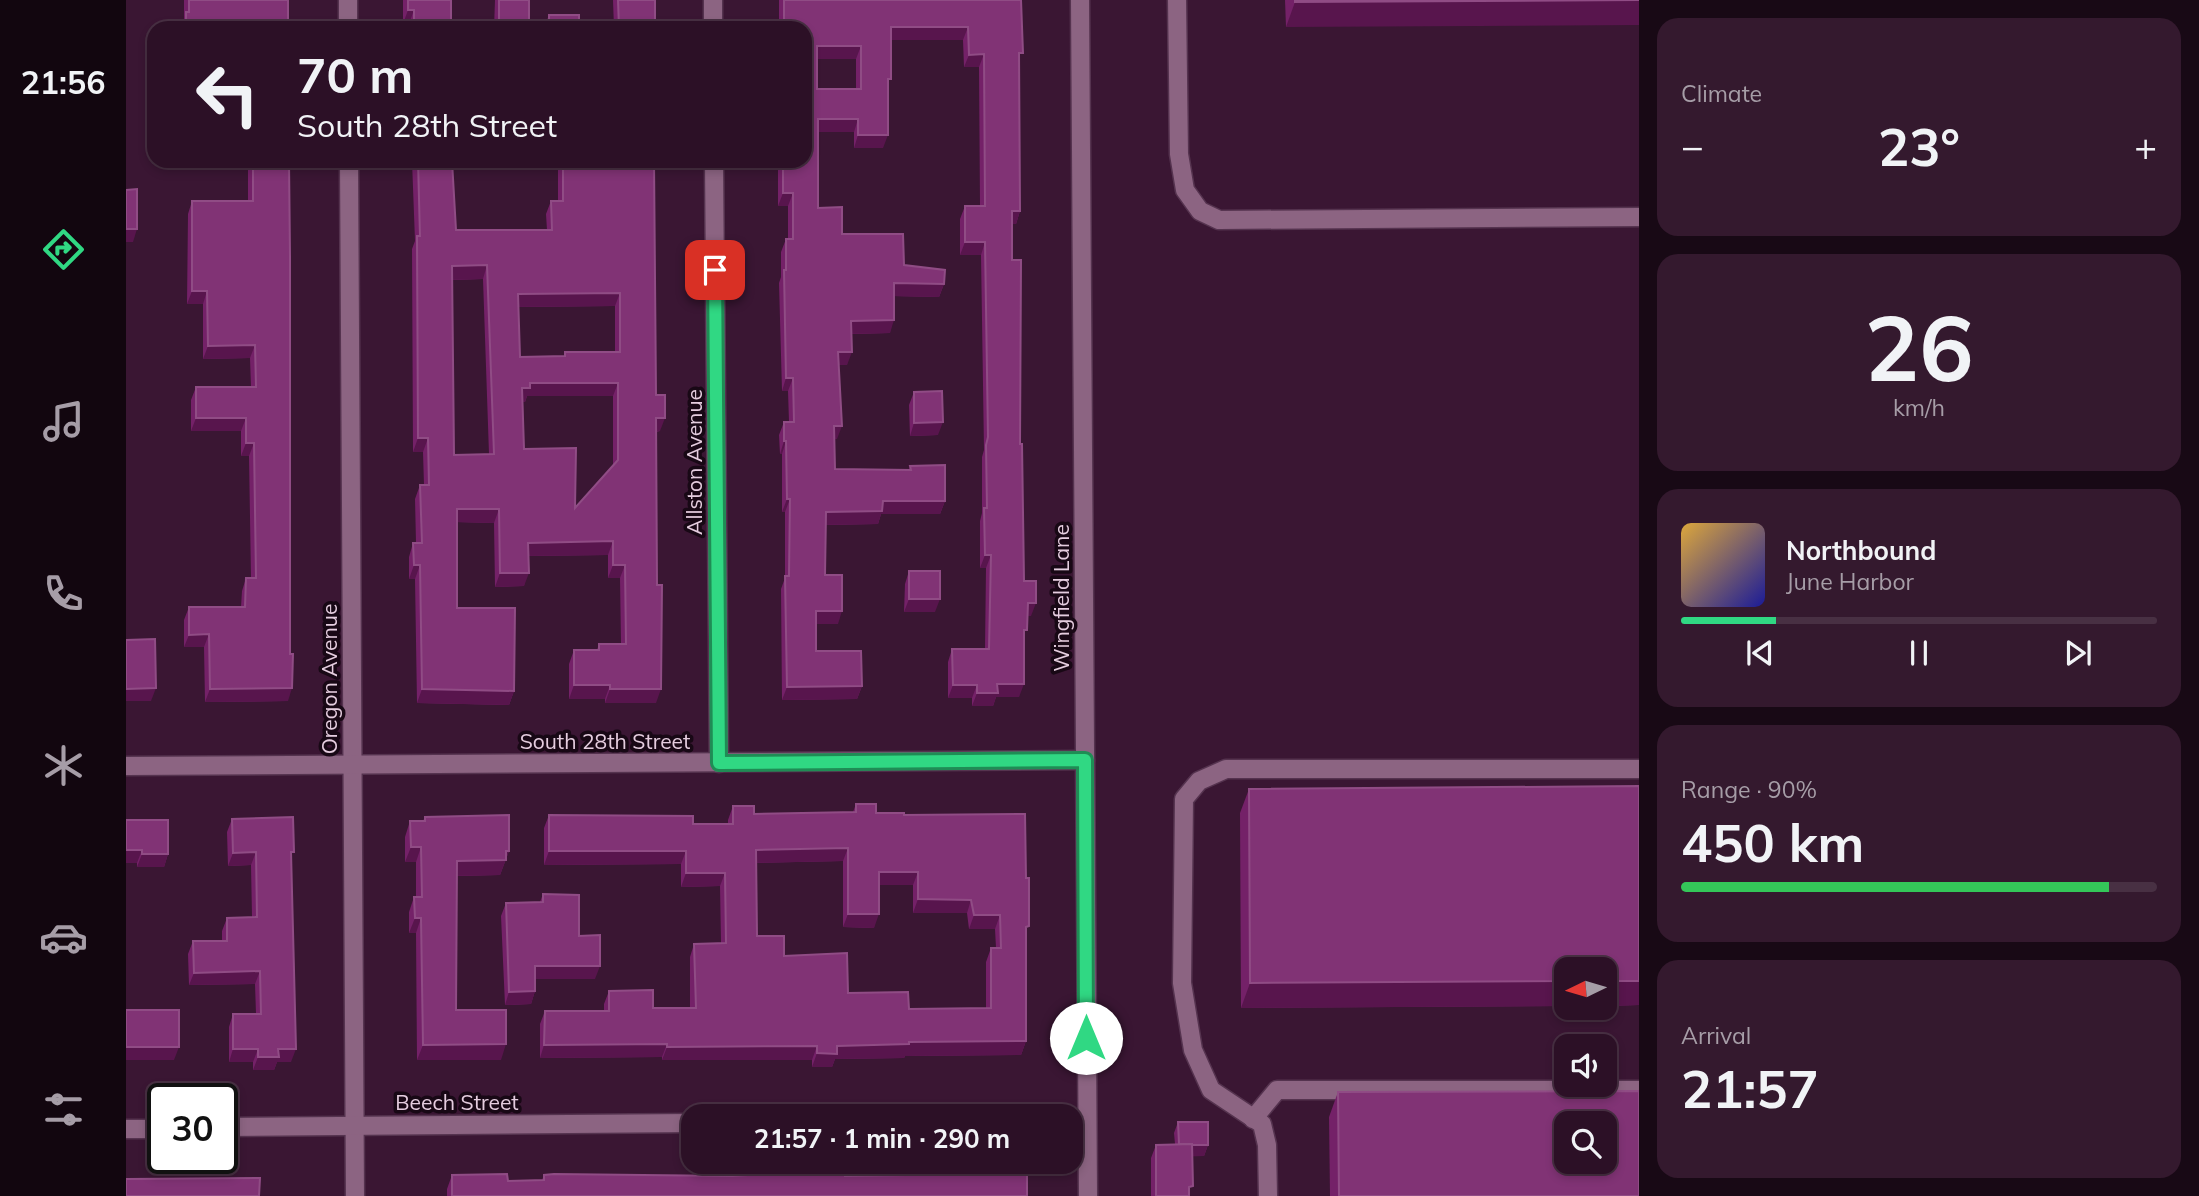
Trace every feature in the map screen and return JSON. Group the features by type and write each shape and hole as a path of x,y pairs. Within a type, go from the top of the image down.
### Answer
{"street":[{"path":"348,0 348,21"},
{"path":"713,0 713,21"},
{"name":"Wingfield Lane","path":"1079,1104 1085,760 1080,0"},
{"path":"1177,0 1179,153 1185,190 1200,211 1219,220 1639,217"},
{"name":"Oregon Avenue","path":"349,168 355,1196"},
{"name":"Allston Avenue","path":"714,168 719,763"},
{"name":"South 28th Street","path":"126,766 1085,760"},
{"path":"1269,1196 1267,1146 1262,1124 1211,1090 1193,1050 1182,983 1184,799 1199,781 1226,769 1639,769"},
{"path":"1254,1119 1277,1090 1639,1090"},
{"name":"Beech Street","path":"238,1128 681,1123"},
{"path":"126,1129 147,1129"},
{"name":"Wingfield Lane","path":"1083,1154 1088,1196"}],"building":[{"path":"189,0 288,0 288,21 186,21 186,12 189,12"},
{"path":"408,0 451,0 451,21 414,21 414,10 408,10"},
{"path":"499,0 529,0 529,21 499,21"},
{"path":"618,0 655,0 655,21 619,21"},
{"path":"784,0 1021,0 1023,53 1019,53 1020,211 1012,211 1012,260 1021,260 1020,444 1024,581 1036,581 1036,603 1028,603 1027,630 1024,630 1024,684 997,684 998,693 977,693 977,685 953,685 952,649 989,649 991,555 985,555 984,508 987,508 988,437 985,242 965,242 965,206 985,206 984,54 969,55 968,27 891,27 888,135 858,135 858,119 818,119 818,208 842,207 842,234 903,234 904,265 945,270 944,284 894,283 894,320 851,321 852,352 838,352 842,426 834,426 835,469 911,470 910,466 945,465 945,501 883,501 882,511 826,512 825,575 842,575 842,611 816,611 816,651 861,651 862,686 787,687 785,576 789,576 790,499 787,499 784,422 794,422 793,378 786,378 784,270 786,239 793,239 793,193 783,193 783,168 812,168 812,21 784,21","holes":["817,46 861,46 861,89 817,89"]},
{"path":"1295,0 1639,0 1295,2"},
{"path":"549,15 579,15 579,21 549,21"},
{"path":"253,168 289,168 292,688 210,689 209,634 189,635 189,607 245,607 246,578 256,578 254,443 246,443 246,418 196,418 196,387 256,387 255,345 208,346 207,291 192,291 192,201 253,201"},
{"path":"418,168 452,168 456,230 552,230 551,201 563,201 563,168 654,168 656,395 665,395 665,418 656,418 657,585 662,585 661,689 610,689 610,685 574,685 574,650 599,650 599,644 626,644 625,565 613,565 613,541 528,543 529,573 500,573 499,509 457,509 457,608 515,608 514,691 422,689 420,565 414,565 413,543 422,543 420,485 429,485 428,438 418,438 417,236 420,236","holes":["487,265 494,454 454,455 452,266","620,293 620,352 565,352 565,356 520,357 518,294","530,383 618,383 618,460 575,508 576,448 524,449 522,388 530,388"]},
{"path":"137,189 137,229 126,229 126,190"},
{"path":"942,391 943,422 914,423 914,392"},
{"path":"909,571 940,571 940,599 909,599"},
{"path":"155,639 156,688 126,689 126,640"},
{"path":"1639,786 1639,981 1617,981 1617,957 1554,957 1554,981 1250,983 1249,789"},
{"path":"856,804 876,804 876,813 904,815 1025,814 1026,878 1029,878 1026,1041 837,1046 837,1054 817,1053 817,1046 544,1045 545,1011 609,1011 609,991 653,990 653,1008 696,1008 694,944 726,943 725,873 686,873 686,851 549,851 549,815 693,816 693,824 733,824 733,806 754,806 754,814 856,812","holes":["848,848 848,914 879,914 879,872 918,872 918,899 971,900 974,915 1000,915 1001,948 991,948 991,1008 909,1009 908,992 848,993 847,953 784,956 784,936 757,936 756,850"]},
{"path":"509,815 509,851 506,851 506,860 457,861 456,1010 506,1010 506,1044 423,1045 421,918 415,918 414,897 422,897 421,847 411,847 410,821 425,821 425,817"},
{"path":"293,817 294,852 291,852 296,1049 278,1049 279,1057 258,1057 258,1049 233,1049 233,1014 261,1014 260,971 194,973 193,941 227,941 227,918 257,917 256,852 233,853 232,819"},
{"path":"126,820 168,820 168,854 142,854 142,850 126,850"},
{"path":"543,894 579,895 579,936 600,935 600,966 535,966 535,991 509,992 506,903 543,902"},
{"path":"126,1010 179,1010 179,1047 126,1047"},
{"path":"1554,1091 1554,1097 1617,1097 1617,1091 1639,1091 1639,1196 1339,1196 1338,1092"},
{"path":"1178,1122 1208,1122 1208,1145 1179,1144"},
{"path":"1192,1144 1193,1186 1189,1187 1189,1196 1156,1196 1156,1145"},
{"path":"507,1174 508,1181 544,1180 544,1175 554,1174 1027,1174 1027,1196 452,1196 452,1175"},
{"path":"260,1178 259,1196 126,1196 126,1179"}],"route":[{"path":"715,270 719,763 1085,760 1086,1038"}]}
